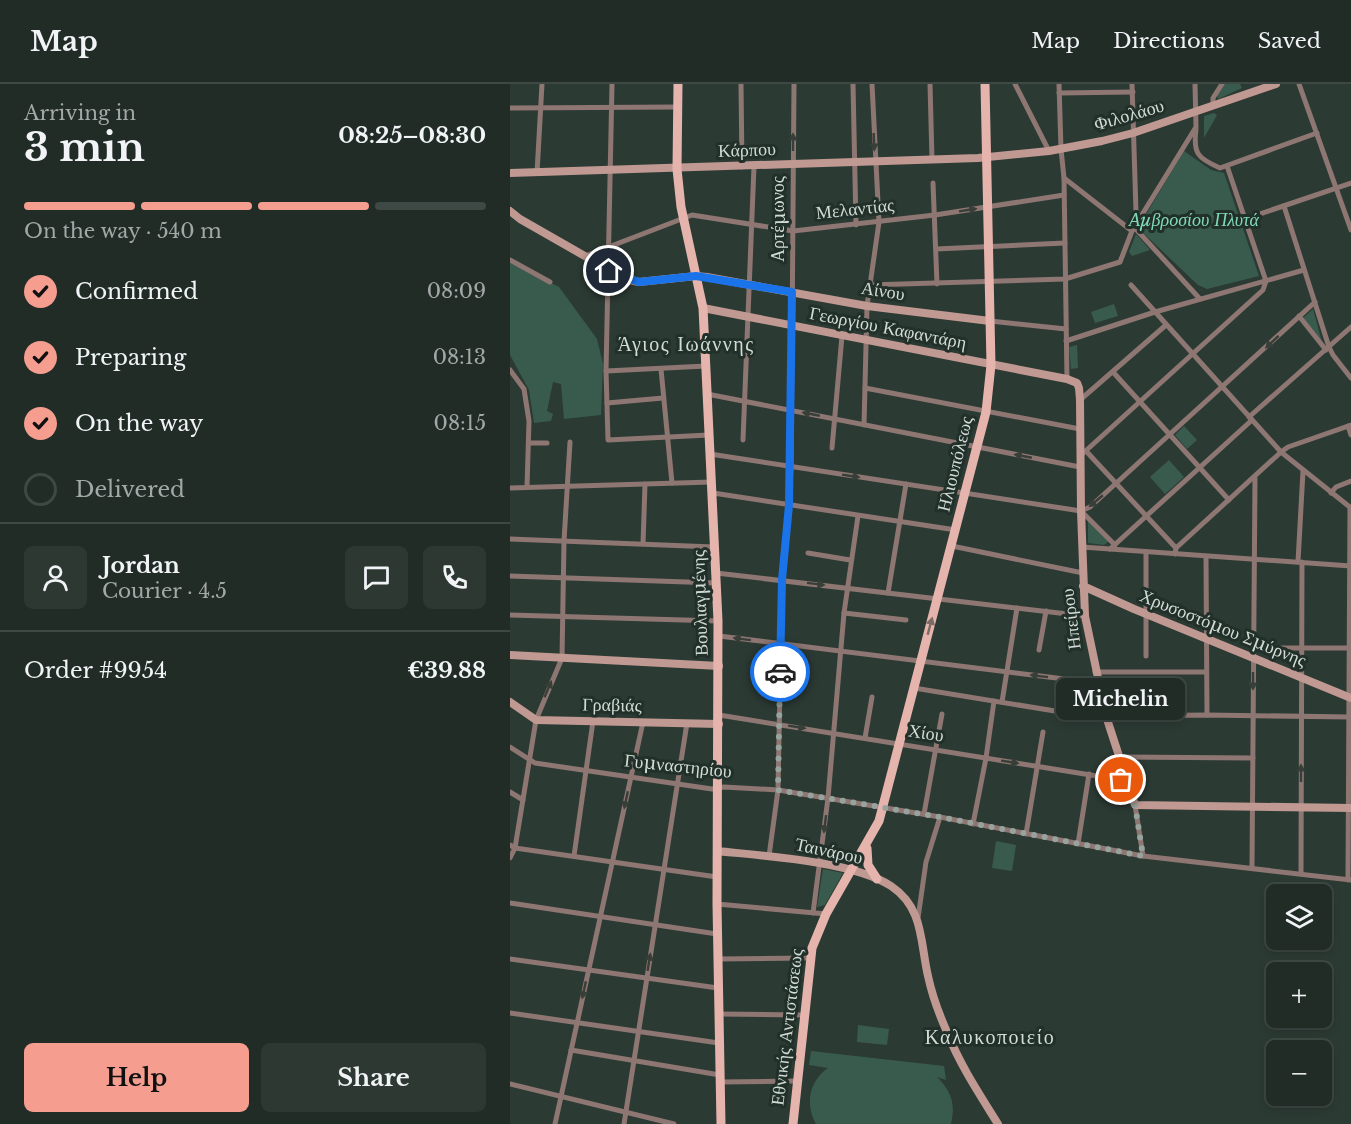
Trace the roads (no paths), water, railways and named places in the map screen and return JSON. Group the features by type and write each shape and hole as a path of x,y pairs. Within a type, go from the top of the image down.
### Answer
{"main road":[{"name":"Βουλιαγμένης","path":"678,84 677,169 682,218 703,308 718,621 717,934 721,1124"},
{"name":"Ηλιουπόλεως","path":"870,840 879,821 986,412 992,365 985,84"},
{"name":"Εθνικής Αντιστάσεως","path":"793,1124 803,1015 814,939 826,914 870,840"},
{"path":"870,840 866,857 868,866 877,879"}],"street":[{"path":"537,173 542,84"},
{"path":"612,84 606,371 608,440 708,435"},
{"path":"741,84 742,166"},
{"name":"Αρτέμωνος","path":"769,856 778,790 782,580 791,467 794,84"},
{"path":"853,84 856,225"},
{"path":"864,425 867,306 879,222 872,84"},
{"path":"930,84 932,159"},
{"path":"1015,84 1049,151"},
{"path":"1059,84 1064,178 1066,379 1078,385 1080,400"},
{"path":"1097,84 1097,93"},
{"path":"1132,84 1136,212 1141,217"},
{"path":"1195,84 1194,147 1198,154 1218,167 1227,166 1317,133"},
{"path":"1213,105 1213,98 1222,84"},
{"name":"Φιλολάου","path":"986,157 1049,151 1134,133 1276,84"},
{"path":"1299,84 1350,221 1351,230"},
{"path":"1059,93 1133,92"},
{"path":"510,108 678,107"},
{"path":"869,285 1065,279 1120,262 1133,229 1196,127"},
{"name":"Κάρπου","path":"510,173 986,157"},
{"path":"742,440 754,166"},
{"path":"1175,551 1116,484 1083,453 1263,290 1266,281 1227,166"},
{"path":"1064,178 1133,229 1200,299"},
{"path":"933,183 937,284"},
{"path":"1245,219 1351,183"},
{"name":"Μελαντίας","path":"584,257 692,215 793,231 935,215 1064,195"},
{"path":"1284,206 1315,302 1327,348"},
{"path":"510,211 520,219"},
{"path":"510,216 520,219"},
{"name":"Αίνου","path":"520,219 609,271 639,282 696,276 867,306 1066,328"},
{"path":"936,249 1065,243"},
{"path":"510,260 550,282"},
{"path":"1066,341 1155,312 1304,270"},
{"path":"1131,285 1281,452 1351,508 1350,880"},
{"path":"710,454 1081,511 1090,507 1116,484 1315,302"},
{"name":"Γεωργίου Καφαντάρη","path":"703,308 1066,379"},
{"path":"1299,316 1351,378"},
{"path":"1080,400 1166,325"},
{"path":"1112,547 1351,327"},
{"path":"832,448 842,336"},
{"path":"606,371 706,366"},
{"path":"661,369 672,483"},
{"path":"510,370 524,389 529,421 527,487"},
{"path":"1113,372 1229,500"},
{"path":"865,388 1080,429"},
{"path":"707,394 1080,467"},
{"path":"607,403 663,398"},
{"name":"Ηπείρου","path":"1080,400 1085,616 1097,683 1135,805 1143,856"},
{"path":"1175,551 1281,452 1349,425 1351,435"},
{"path":"510,858 523,800 536,720 562,657 566,486 570,442"},
{"path":"529,443 548,443"},
{"path":"1301,873 1300,562 1303,471"},
{"path":"1252,868 1255,478"},
{"path":"1331,493 1336,487 1351,481"},
{"path":"510,488 712,482"},
{"path":"644,544 645,484"},
{"path":"888,593 906,484"},
{"path":"712,493 956,530"},
{"path":"1081,511 1112,547"},
{"path":"813,913 828,798 846,588 858,516"},
{"path":"510,539 714,547"},
{"path":"951,546 1083,573"},
{"path":"1082,547 1112,547 1146,552 1175,551 1206,557 1350,566"},
{"path":"1146,552 1146,656"},
{"path":"808,553 850,560"},
{"path":"1206,557 1207,714"},
{"path":"510,576 782,580 1085,616"},
{"name":"Χρυσοστόμου Σμύρνης","path":"1083,586 1350,698"},
{"path":"1002,702 1017,608"},
{"path":"1039,650 1046,611"},
{"path":"844,613 906,620"},
{"path":"510,615 718,621"},
{"path":"718,636 1097,683"},
{"path":"1253,648 1350,648"},
{"path":"510,655 719,666"},
{"path":"1095,672 1206,672"},
{"path":"914,688 1098,718 1207,714 1350,717"},
{"path":"865,738 872,697"},
{"path":"973,824 994,701"},
{"path":"510,702 536,720"},
{"path":"924,814 942,714"},
{"name":"Χίου","path":"719,719 780,724 1128,781"},
{"name":"Γραβιάς","path":"536,720 687,723 719,719"},
{"path":"574,856 593,721"},
{"path":"555,1124 643,722"},
{"path":"624,1124 687,723"},
{"path":"1026,834 1043,732"},
{"path":"510,747 530,760"},
{"path":"1120,757 1253,758"},
{"name":"Γυμναστηρίου","path":"530,760 587,771 712,789 778,790 924,814 1143,856 1350,880"},
{"path":"1078,844 1089,774"},
{"path":"510,792 523,800"},
{"path":"1135,805 1350,807"},
{"path":"940,817 926,862 918,918 927,975 943,1023 961,1063 998,1124"},
{"path":"512,846 717,877"},
{"name":"Ταινάρου","path":"717,851 820,864 877,879 891,885 903,895 918,918"},
{"path":"510,903 717,934"},
{"path":"717,904 826,914"},
{"path":"718,959 810,958"},
{"path":"510,959 718,988"},
{"path":"510,1013 719,1042"},
{"path":"719,1014 803,1015"},
{"path":"571,1050 720,1079 797,1081"},
{"path":"510,1084 674,1124"}],"place":[{"name":"Michelin","path":"1121,780"}],"district":[{"name":"Άγιος Ιωάννης","path":"686,344"},
{"name":"Καλυκοποιείο","path":"990,1037"}],"park label":[{"name":"Αμβροσίου Πλυτά","path":"1194,220"}]}
